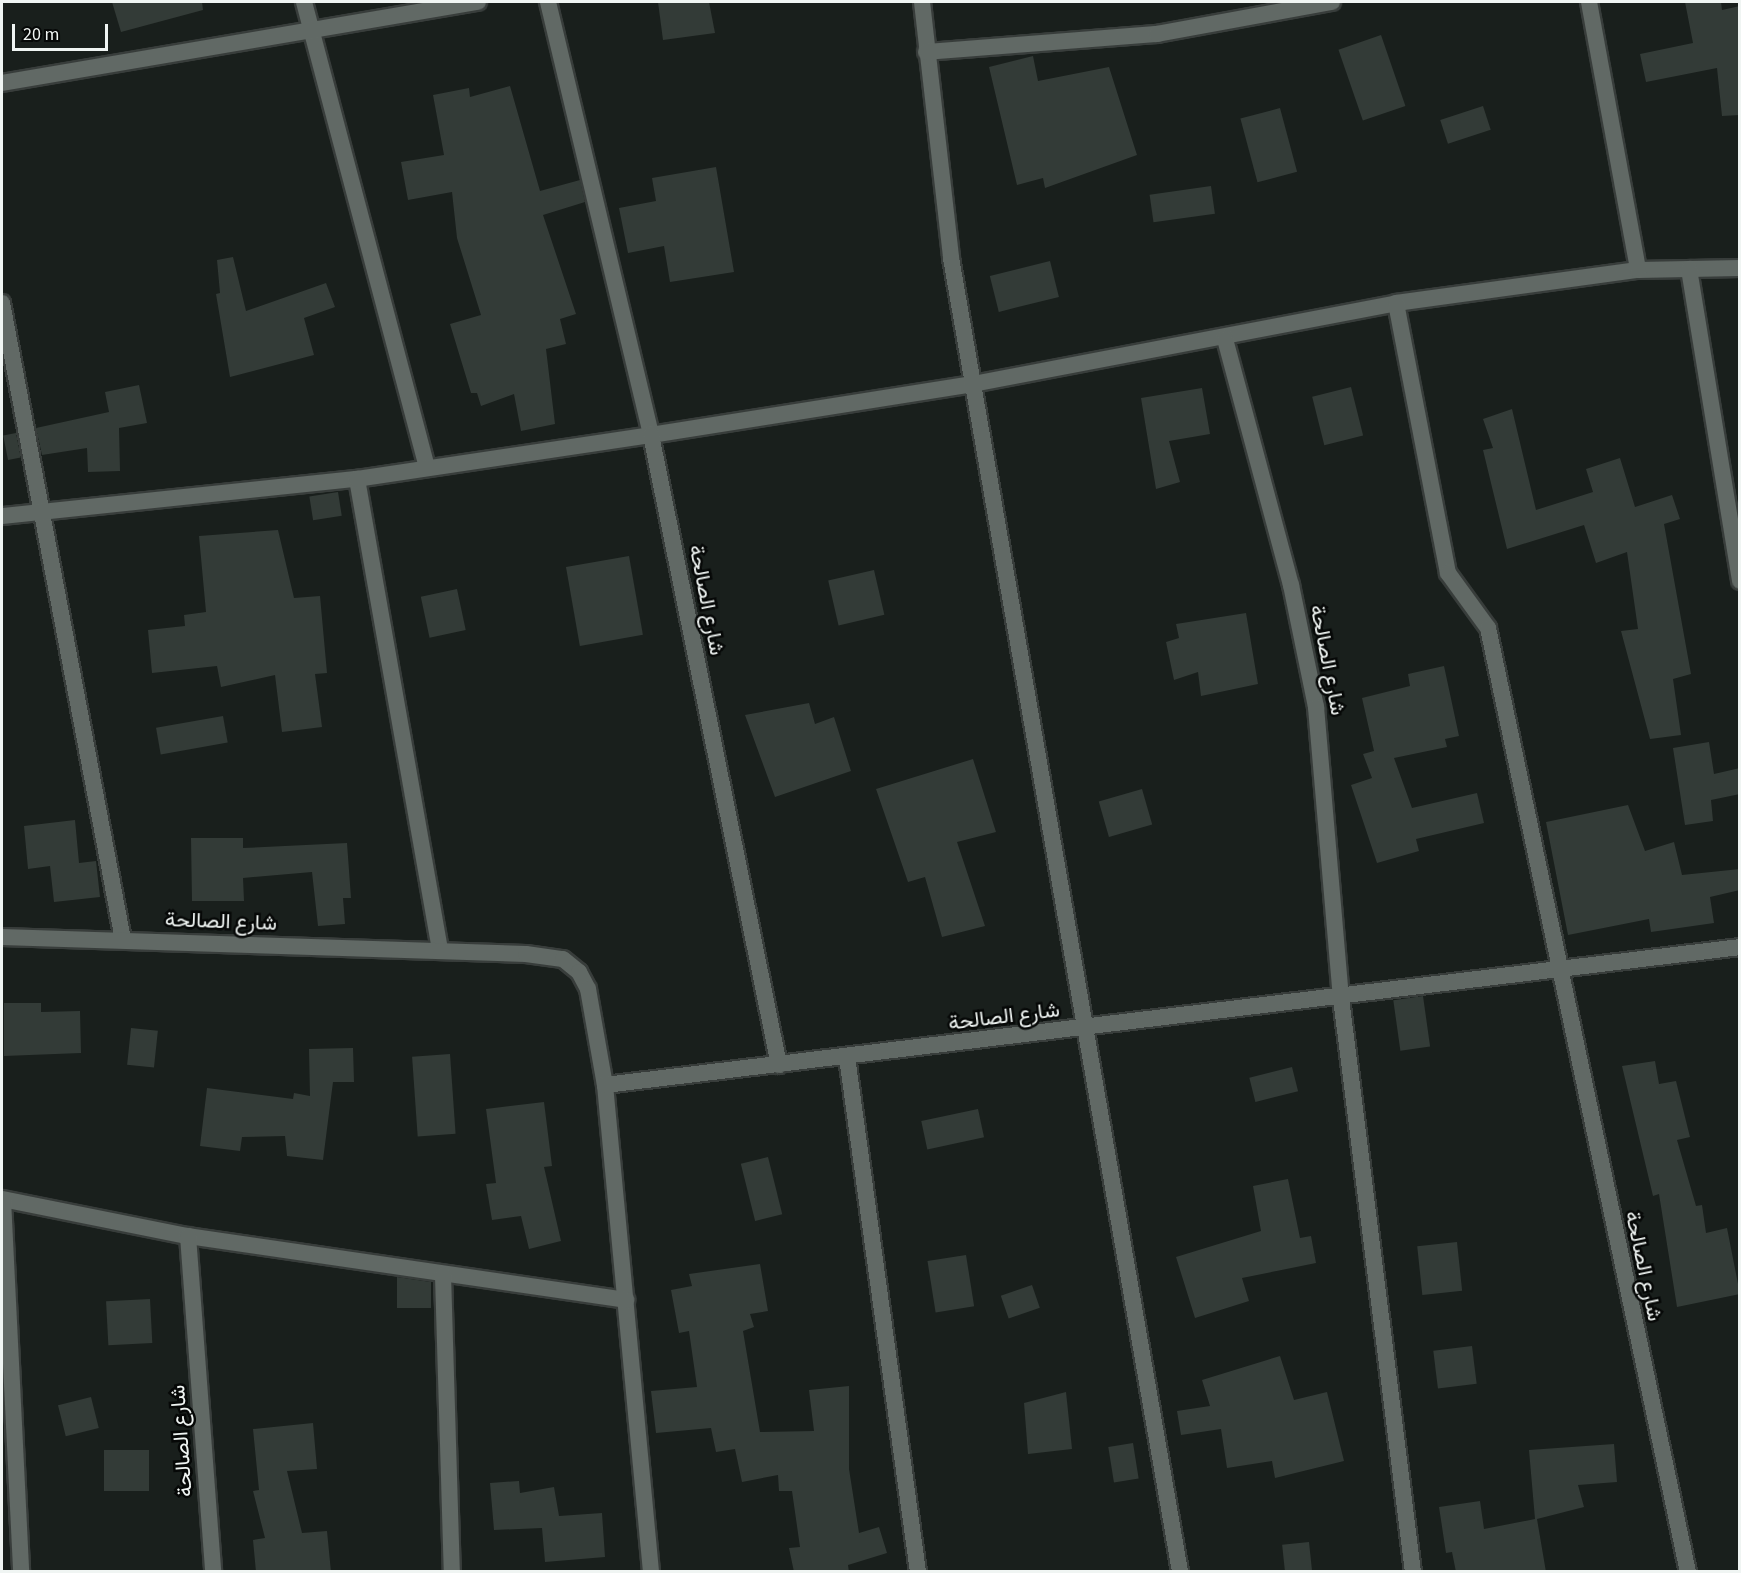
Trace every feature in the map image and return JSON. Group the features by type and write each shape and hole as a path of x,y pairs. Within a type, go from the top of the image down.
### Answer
{"street":[{"path":"304,2 427,467"},
{"path":"2,83 478,2"},
{"name":"شارع الصالحة","path":"548,2 651,435 779,1065"},
{"path":"922,2 937,165 1082,1030 1180,1572"},
{"path":"926,52 1157,34 1311,4 1332,2"},
{"path":"1589,2 1638,270"},
{"path":"2,516 357,478 651,435 973,384 1225,339 1396,303 1638,270 1740,268"},
{"path":"1689,269 1740,581"},
{"path":"2,303 123,940"},
{"name":"شارع الصالحة","path":"1396,303 1448,573 1488,628 1557,970 1688,1572"},
{"name":"شارع الصالحة","path":"1225,339 1291,585 1316,707 1341,998 1413,1572"},
{"path":"357,478 440,950"},
{"name":"شارع الصالحة","path":"2,937 440,950 563,959 579,972 588,989 605,1085 651,1572"},
{"name":"شارع الصالحة","path":"605,1085 1082,1030 1740,947"},
{"path":"847,1057 918,1572"},
{"path":"21,1572 2,1199 188,1236 626,1300"},
{"name":"شارع الصالحة","path":"188,1236 213,1572"},
{"path":"443,1275 452,1572"}],"building":[{"path":"112,2 202,2 203,10 121,32"},
{"path":"658,2 709,2 715,33 663,40"},
{"path":"1685,2 1721,2 1722,10 1740,6 1740,115 1722,116 1717,68 1646,82 1640,54 1693,43"},
{"path":"1381,35 1405,106 1363,121 1338,50"},
{"path":"1033,56 1038,81 1109,67 1137,155 1045,188 1043,178 1017,185 989,67"},
{"path":"510,86 540,191 580,180 585,202 543,215 576,314 560,319 566,344 546,349 555,424 521,431 514,394 481,406 477,393 471,393 450,324 481,315 457,238 452,192 408,200 401,162 444,155 433,95 469,88 470,97"},
{"path":"1483,106 1491,130 1448,144 1440,120"},
{"path":"1280,108 1297,172 1257,182 1240,119"},
{"path":"716,167 734,272 670,282 664,246 628,253 619,208 656,201 652,178"},
{"path":"1211,186 1215,214 1154,222 1150,195"},
{"path":"233,257 246,311 326,283 335,307 304,318 314,355 230,377 216,294 220,293 217,260"},
{"path":"1050,261 1059,297 999,312 990,276"},
{"path":"139,385 147,423 119,428 120,471 88,472 87,448 42,455 36,428 109,412 105,392"},
{"path":"1351,387 1363,436 1324,445 1312,397"},
{"path":"1202,388 1210,434 1169,441 1180,482 1156,489 1141,398"},
{"path":"1512,409 1536,510 1593,492 1586,469 1620,458 1635,507 1672,495 1680,519 1664,524 1691,674 1673,679 1681,735 1650,739 1621,631 1638,629 1627,552 1596,563 1584,525 1507,549 1483,450 1493,448 1483,419"},
{"path":"16,433 21,458 8,460 3,435"},
{"path":"338,492 342,516 313,520 309,497"},
{"path":"278,530 294,598 320,596 327,673 315,674 322,727 282,732 275,675 221,687 217,666 152,673 148,630 185,626 184,615 206,612 199,536"},
{"path":"629,556 643,635 580,646 566,567"},
{"path":"874,570 884,615 839,625 828,581"},
{"path":"457,589 466,630 430,638 421,597"},
{"path":"1246,613 1258,684 1201,696 1198,672 1174,680 1166,642 1179,638 1176,624"},
{"path":"1444,666 1459,736 1445,739 1447,747 1394,758 1412,808 1477,793 1484,823 1416,839 1419,851 1377,863 1351,785 1372,778 1363,754 1374,751 1362,698 1410,686 1408,674"},
{"path":"809,703 815,724 834,717 851,771 775,797 745,715"},
{"path":"223,716 228,743 161,754 156,728"},
{"path":"1709,742 1714,774 1740,768 1740,794 1711,800 1713,821 1685,825 1673,748"},
{"path":"973,759 996,832 957,842 985,926 942,937 925,877 908,882 876,789"},
{"path":"1142,789 1152,825 1109,837 1099,801"},
{"path":"1628,805 1645,851 1674,842 1682,875 1740,869 1740,890 1710,897 1714,923 1651,932 1649,919 1568,935 1546,822"},
{"path":"75,820 79,863 96,861 100,897 54,902 50,866 28,869 24,826"},
{"path":"191,838 243,838 243,848 347,843 351,898 343,898 345,924 318,926 312,872 243,878 244,901 192,901"},
{"path":"1423,996 1430,1047 1400,1051 1393,1000"},
{"path":"4,1003 41,1003 41,1012 80,1011 81,1053 4,1056"},
{"path":"131,1028 158,1031 154,1068 127,1065"},
{"path":"353,1048 354,1082 333,1082 323,1160 287,1156 285,1136 242,1137 240,1151 200,1146 207,1088 293,1099 294,1093 310,1096 309,1049"},
{"path":"450,1054 456,1134 418,1136 412,1057"},
{"path":"1655,1061 1659,1084 1676,1081 1690,1137 1677,1140 1696,1206 1702,1205 1706,1233 1727,1228 1740,1294 1677,1307 1659,1194 1653,1196 1622,1066"},
{"path":"1292,1067 1298,1091 1255,1102 1249,1078"},
{"path":"544,1102 552,1166 544,1167 561,1241 529,1249 521,1216 492,1220 486,1184 496,1183 486,1109"},
{"path":"978,1109 984,1137 927,1149 921,1121"},
{"path":"768,1157 782,1214 755,1221 741,1164"},
{"path":"1288,1179 1300,1238 1311,1236 1316,1263 1242,1278 1249,1301 1195,1318 1176,1257 1261,1231 1253,1186"},
{"path":"1457,1242 1462,1291 1422,1295 1417,1246"},
{"path":"966,1255 974,1306 936,1312 927,1261"},
{"path":"760,1264 768,1311 750,1314 754,1327 743,1331 760,1432 814,1431 809,1390 849,1386 849,1469 859,1533 879,1527 887,1553 848,1565 849,1572 794,1572 789,1548 800,1547 792,1491 779,1491 778,1475 742,1482 735,1449 716,1452 711,1428 656,1433 651,1391 697,1387 689,1331 679,1333 671,1290 692,1286 689,1274"},
{"path":"397,1277 431,1282 431,1308 397,1308"},
{"path":"1032,1285 1040,1308 1009,1318 1001,1296"},
{"path":"150,1299 152,1343 108,1345 106,1301"},
{"path":"1472,1346 1477,1384 1438,1388 1433,1351"},
{"path":"1280,1356 1294,1400 1327,1392 1344,1461 1275,1478 1272,1461 1227,1468 1221,1429 1181,1435 1177,1411 1210,1406 1202,1380"},
{"path":"1066,1392 1072,1449 1028,1454 1024,1403"},
{"path":"91,1397 99,1428 66,1436 58,1405"},
{"path":"313,1423 317,1469 287,1471 302,1533 327,1531 331,1572 256,1572 253,1540 265,1538 253,1491 259,1490 253,1429"},
{"path":"1133,1443 1139,1479 1114,1482 1108,1447"},
{"path":"1614,1444 1617,1482 1578,1485 1584,1507 1537,1519 1546,1572 1456,1572 1452,1552 1446,1553 1439,1507 1480,1501 1484,1529 1535,1519 1529,1450"},
{"path":"104,1450 149,1450 149,1491 104,1491"},
{"path":"519,1481 520,1493 554,1487 559,1516 602,1513 605,1557 545,1562 542,1528 494,1530 490,1483"},
{"path":"1309,1542 1312,1572 1285,1572 1282,1545"}]}
